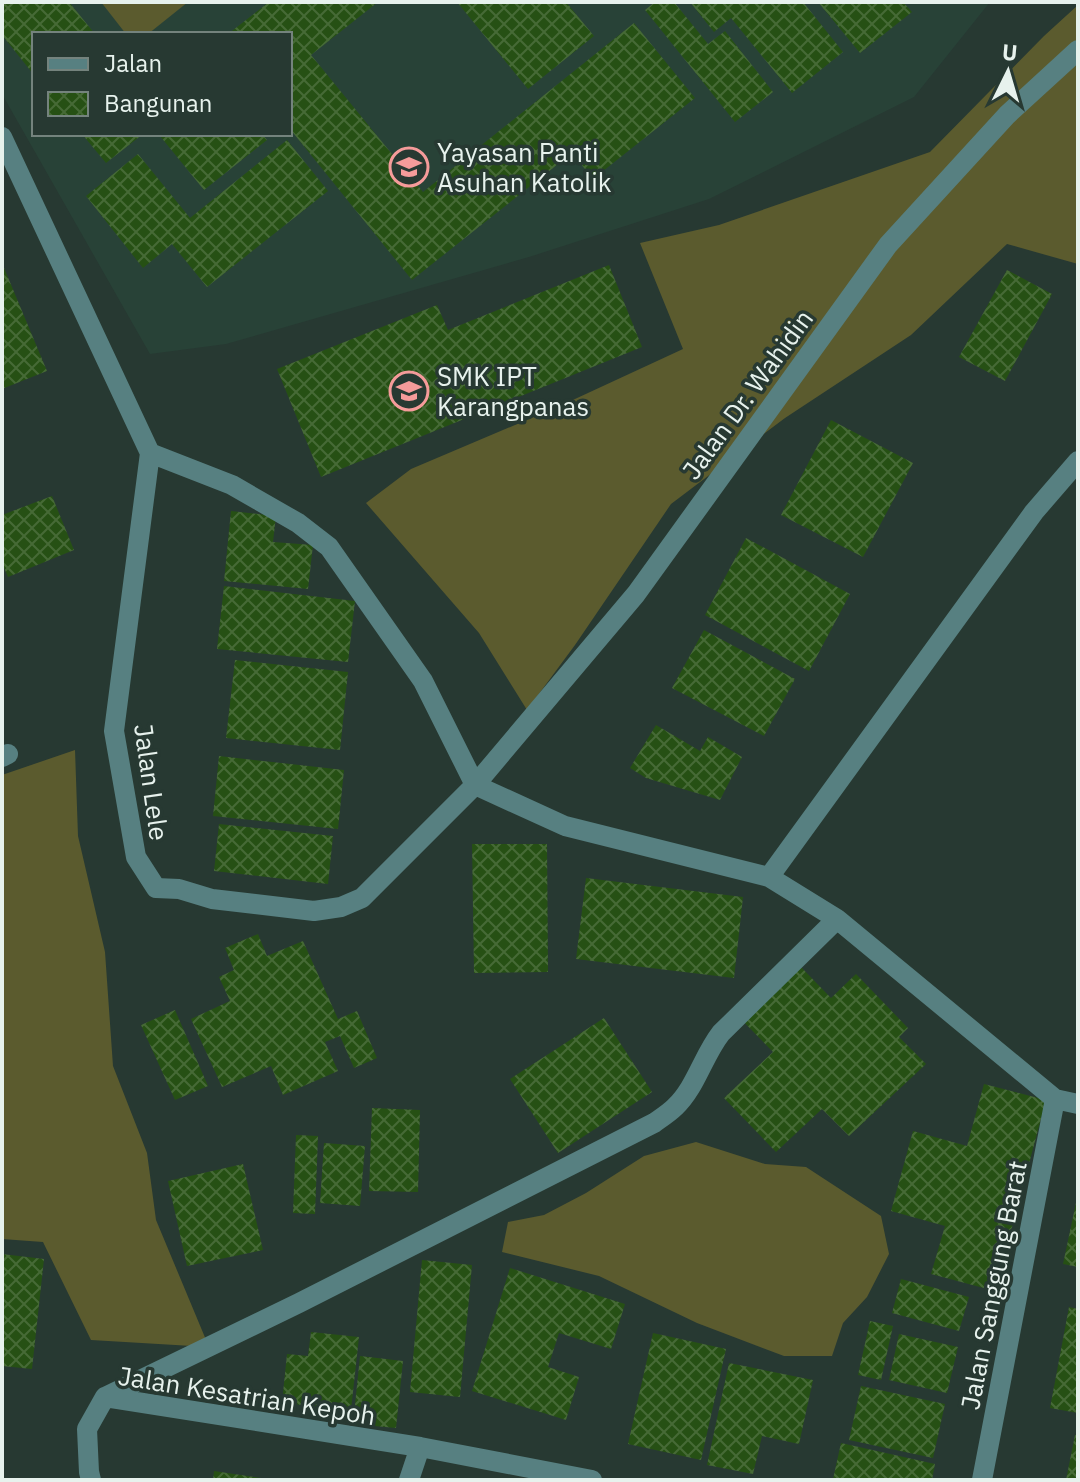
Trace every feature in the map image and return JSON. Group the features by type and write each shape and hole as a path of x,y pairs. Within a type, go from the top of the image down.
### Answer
{"street":[{"name":"Jalan Dr. Wahidin","path":"475,785 636,594 888,245 1007,115 1078,50"},
{"path":"2,137 150,453 232,485 298,523 329,547 423,681 475,785 565,826 769,877 837,919 1055,1099 1078,1104"},
{"name":"Jalan Lele","path":"150,453 114,731 136,857 156,888 179,889 212,899 314,911 341,907 362,898 475,785"},
{"path":"769,877 1034,512 1078,461"},
{"path":"105,1397 299,1303 654,1123 685,1095 710,1047 721,1033 837,919"},
{"name":"Jalan Sanggung Barat","path":"982,1480 1055,1099"},
{"name":"Jalan Kesatrian Kepoh","path":"91,1480 87,1429 105,1397 420,1447 592,1480"},
{"path":"409,1480 420,1447"}],"shaded area":[{"name":"Yayasan Panti Asuhan Katolik","path":"2,2 990,2 914,97 709,199 529,257 226,344 150,354 2,94"},
{"path":"101,2 188,2 150,32 124,32"},
{"path":"1078,5 1078,264 1007,244 911,335 785,418 671,504 527,710 479,633 366,503 411,469 683,349 640,243 719,225 930,152"},
{"path":"75,750 78,836 105,952 113,1066 147,1153 156,1220 209,1347 91,1340 43,1242 2,1239 2,775"},
{"path":"696,1142 765,1164 806,1167 881,1216 889,1254 867,1297 843,1323 832,1356 784,1356 697,1323 599,1276 502,1252 508,1222 544,1215 644,1156"}],"building":[{"path":"2,2 69,2 93,32 32,32 32,72 2,35"},
{"path":"269,2 378,2 311,55 423,192 634,23 695,98 593,179 572,153 412,280 292,131 292,32 231,32"},
{"path":"457,2 566,2 594,36 528,89"},
{"path":"655,2 674,2 708,44 725,31 773,92 735,122 645,10"},
{"path":"690,2 803,2 843,52 792,93 731,18 714,32"},
{"path":"818,2 903,2 912,12 860,53"},
{"path":"84,136 140,136 106,163"},
{"path":"160,136 264,136 267,140 204,190"},
{"path":"287,140 328,191 207,287 172,244 143,268 86,196 138,154 190,218"},
{"path":"2,263 47,371 2,389"},
{"name":"SMK IPT Karangpanas","path":"609,265 642,347 321,477 277,369 437,305 448,330"},
{"path":"1007,270 1052,294 1005,381 959,357"},
{"path":"831,420 913,463 863,557 781,515"},
{"path":"52,496 74,550 8,577 2,563 2,515"},
{"path":"231,511 276,516 273,542 313,545 308,589 224,581"},
{"path":"746,538 850,594 809,671 705,615"},
{"path":"224,586 355,601 348,662 217,649"},
{"path":"704,630 795,679 764,736 672,688"},
{"path":"235,660 348,672 340,750 226,738"},
{"path":"656,725 700,751 708,737 742,757 720,800 646,778 630,768"},
{"path":"219,756 344,770 338,829 213,816"},
{"path":"219,824 333,836 328,884 214,871"},
{"path":"472,844 547,844 548,972 474,973"},
{"path":"586,878 743,897 734,978 576,959"},
{"path":"258,934 267,956 303,941 338,1019 357,1011 377,1058 354,1068 340,1036 325,1042 338,1071 283,1095 271,1066 222,1087 191,1019 230,1001 219,977 234,970 225,948"},
{"path":"799,965 831,998 856,974 908,1028 899,1037 926,1064 849,1136 822,1109 776,1152 724,1098 773,1052 741,1019"},
{"path":"175,1010 208,1086 175,1100 141,1025"},
{"path":"604,1018 652,1092 558,1153 510,1079"},
{"path":"984,1084 1046,1100 995,1291 931,1274 945,1226 891,1211 913,1131 967,1146"},
{"path":"372,1108 420,1110 418,1192 369,1191"},
{"path":"296,1135 318,1136 315,1214 293,1213"},
{"path":"324,1143 365,1146 360,1206 320,1203"},
{"path":"243,1164 263,1250 187,1266 168,1181"},
{"path":"1078,1198 1078,1267 1063,1264"},
{"path":"2,1254 44,1259 32,1369 2,1366"},
{"path":"422,1260 472,1265 460,1397 410,1392"},
{"path":"510,1268 625,1304 611,1349 559,1333 548,1367 579,1377 566,1420 472,1391"},
{"path":"901,1279 969,1297 959,1331 892,1313"},
{"path":"1069,1307 1078,1309 1078,1413 1050,1408"},
{"path":"870,1321 893,1326 881,1380 858,1375"},
{"path":"311,1332 359,1337 351,1410 282,1403 287,1354 308,1356"},
{"path":"653,1333 726,1349 701,1460 628,1444"},
{"path":"899,1334 958,1347 947,1393 889,1380"},
{"path":"360,1356 403,1361 396,1428 353,1424"},
{"path":"729,1363 813,1380 799,1444 762,1436 753,1474 707,1465"},
{"path":"861,1386 945,1404 933,1458 849,1440"},
{"path":"1075,1435 1078,1435 1078,1480 1066,1480"},
{"path":"841,1443 935,1464 932,1480 833,1479"},
{"path":"214,1471 261,1478 261,1480 213,1480"}],"place":[{"name":"Yayasan Panti Asuhan Katolik","path":"409,167"},
{"name":"SMK IPT Karangpanas","path":"409,391"}]}
